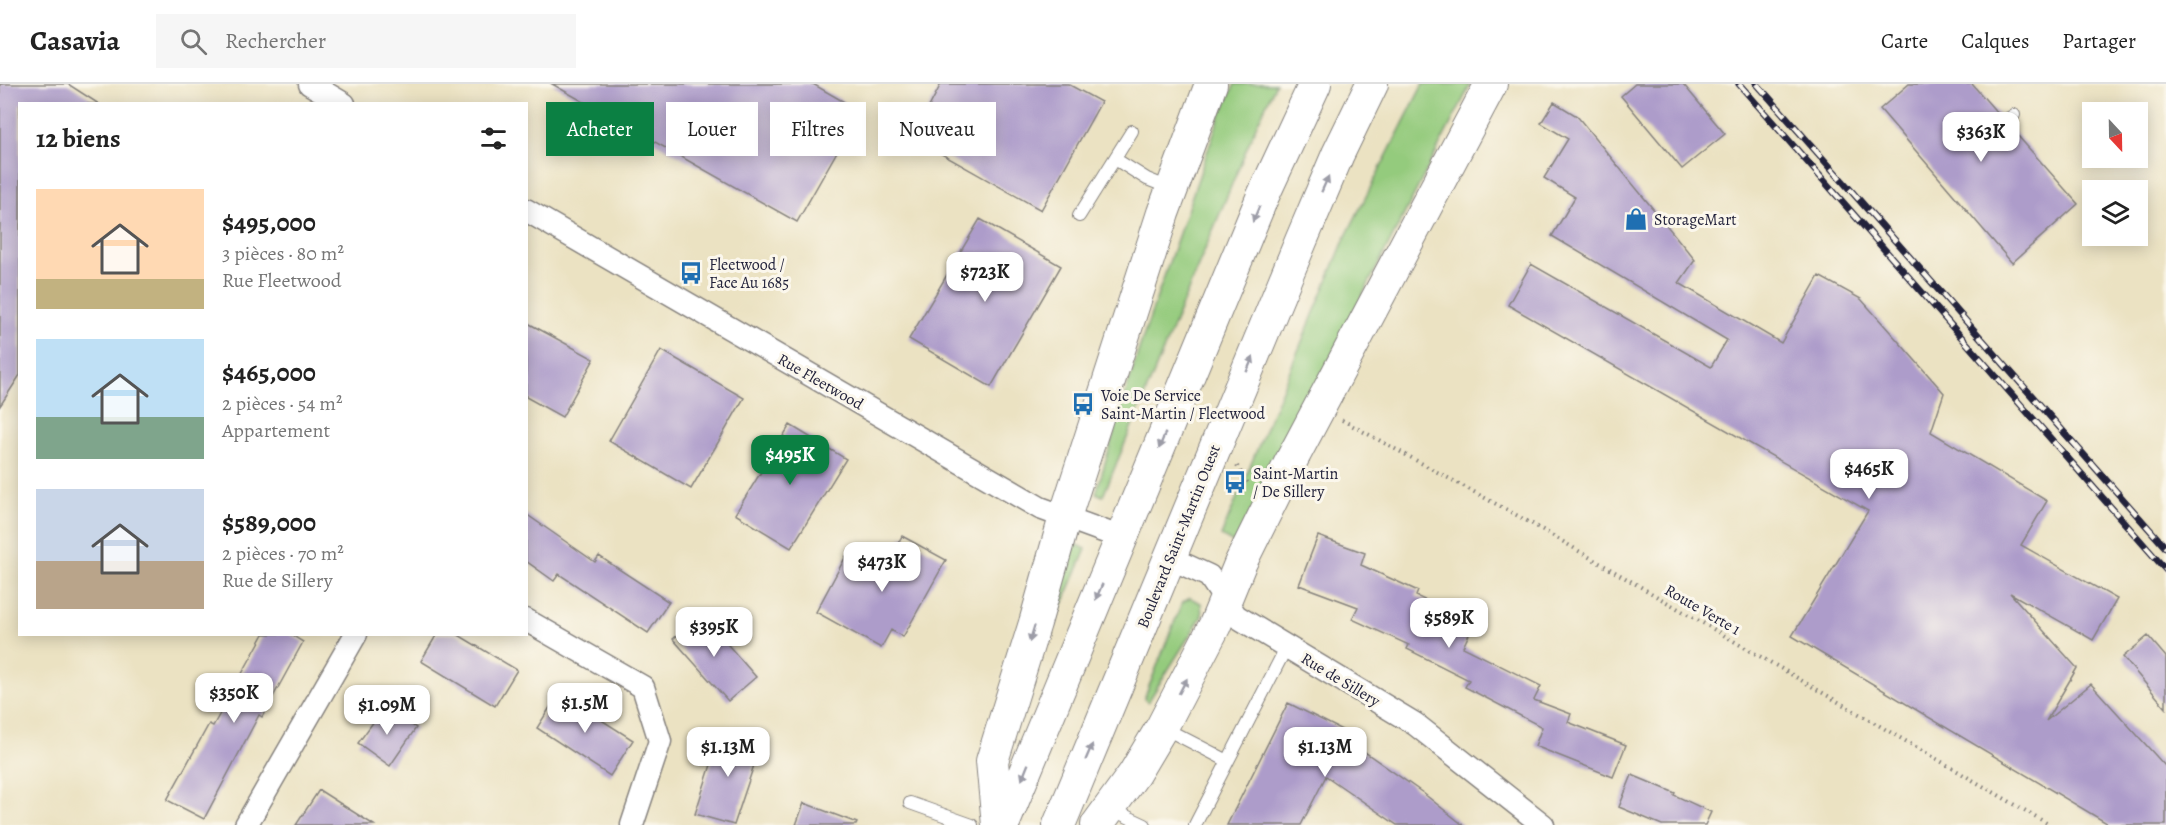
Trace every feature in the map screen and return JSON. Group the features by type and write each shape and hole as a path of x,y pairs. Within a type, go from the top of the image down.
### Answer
{"main road":[{"path":"998,825 992,761 1065,517 1172,189 1211,84"},
{"path":"1003,825 1258,207 1315,84"},
{"name":"Boulevard Saint-Martin Ouest","path":"1059,825 1310,219 1372,84"},
{"path":"1104,817 1134,774 1162,727 1215,625 1240,564 1289,465 1491,84"}],"street":[{"path":"310,84 341,102"},
{"name":"Rue Fleetwood","path":"528,211 1032,504 1122,538"},
{"name":"Rue de Sillery","path":"1170,558 1209,576 1236,616 1415,724 1543,825"},
{"path":"528,621 643,687 660,741 632,825"},
{"path":"246,825 355,636"}],"lane":[{"path":"1079,216 1132,131"},
{"path":"1115,159 1147,179 1172,189"},
{"path":"1195,825 1287,646"},
{"path":"1162,727 1228,760"},
{"path":"910,803 972,825"},
{"path":"1104,817 1144,825"}],"path":[{"name":"Route Verte 1","path":"1341,419 1529,522 2050,825"}],"green space":[{"path":"1235,84 1276,84 1256,126 1103,496 1096,493 1139,349 1219,118"},
{"path":"1423,84 1471,84 1235,544 1221,536 1345,238"},
{"path":"1074,543 1086,549 1053,627 1048,625"},
{"path":"1190,598 1201,603 1202,616 1148,702 1144,699 1182,603"}],"building":[{"path":"0,84 68,84 96,102 18,102 18,378 0,406"},
{"path":"552,84 813,84 844,102 770,102 770,156 834,156 797,222 680,156 758,156 758,102 666,102 666,148 654,141 654,102 584,102"},
{"path":"941,84 1068,84 1101,102 1041,210 945,156 996,156 996,102 932,102"},
{"path":"1635,84 1683,84 1725,134 1682,169 1621,96"},
{"path":"1909,84 1972,84 1999,115 1997,121 1999,126 2005,129 2010,127 2078,204 2012,263 1880,109"},
{"path":"1554,102 1577,116 1695,260 1679,283 1781,343 1819,276 1861,299 1944,393 1931,432 2047,501 2021,545 2117,599 2093,640 2010,593 2077,668 2046,721 2091,684 2166,767 2166,825 2110,825 1792,636 1868,511 1508,305 1531,264 1711,367 1727,340 1552,236 1575,197 1544,178 1568,139 1541,123"},
{"path":"980,219 1061,266 991,387 909,339"},
{"path":"528,323 594,359 562,417 528,398"},
{"path":"661,350 744,398 691,489 609,441"},
{"path":"790,425 846,459 791,548 735,514"},
{"path":"528,515 595,562 599,556 669,602 648,633 559,574 554,581 528,562"},
{"path":"902,536 946,560 903,637 891,630 881,648 816,612 846,556 881,574"},
{"path":"1318,536 1365,553 1361,565 1418,591 1416,596 1474,624 1463,647 1541,686 1534,700 1571,714 1568,722 1626,745 1613,777 1535,746 1542,727 1465,687 1469,680 1407,649 1409,645 1352,619 1358,607 1299,585"},
{"path":"701,614 756,677 728,701 673,639"},
{"path":"263,636 293,636 303,642 262,717 259,715 204,819 167,800 209,724 213,726"},
{"path":"436,636 460,636 517,670 495,706 421,661"},
{"path":"2148,636 2166,657 2166,708 2123,657"},
{"path":"559,693 633,740 610,776 537,728"},
{"path":"1288,703 1348,733 1345,738 1423,793 1463,825 1397,825 1326,776 1301,825 1227,825"},
{"path":"385,706 416,728 390,766 358,743"},
{"path":"722,731 761,744 734,825 695,814"},
{"path":"1632,775 1675,793 1674,795 1711,812 1705,825 1662,825 1619,807"},
{"path":"319,790 374,825 296,825"},
{"path":"804,803 857,823 856,825 796,825"}],"railway":[{"path":"1739,84 2166,570"},
{"path":"1757,84 2166,548"}],"place":[{"name":"StorageMart","path":"1636,219"},
{"name":"Fleetwood / Face Au 1685","path":"691,273"},
{"name":"Voie De Service Saint-Martin / Fleetwood","path":"1083,404"},
{"name":"Saint-Martin / De Sillery","path":"1235,482"}]}
